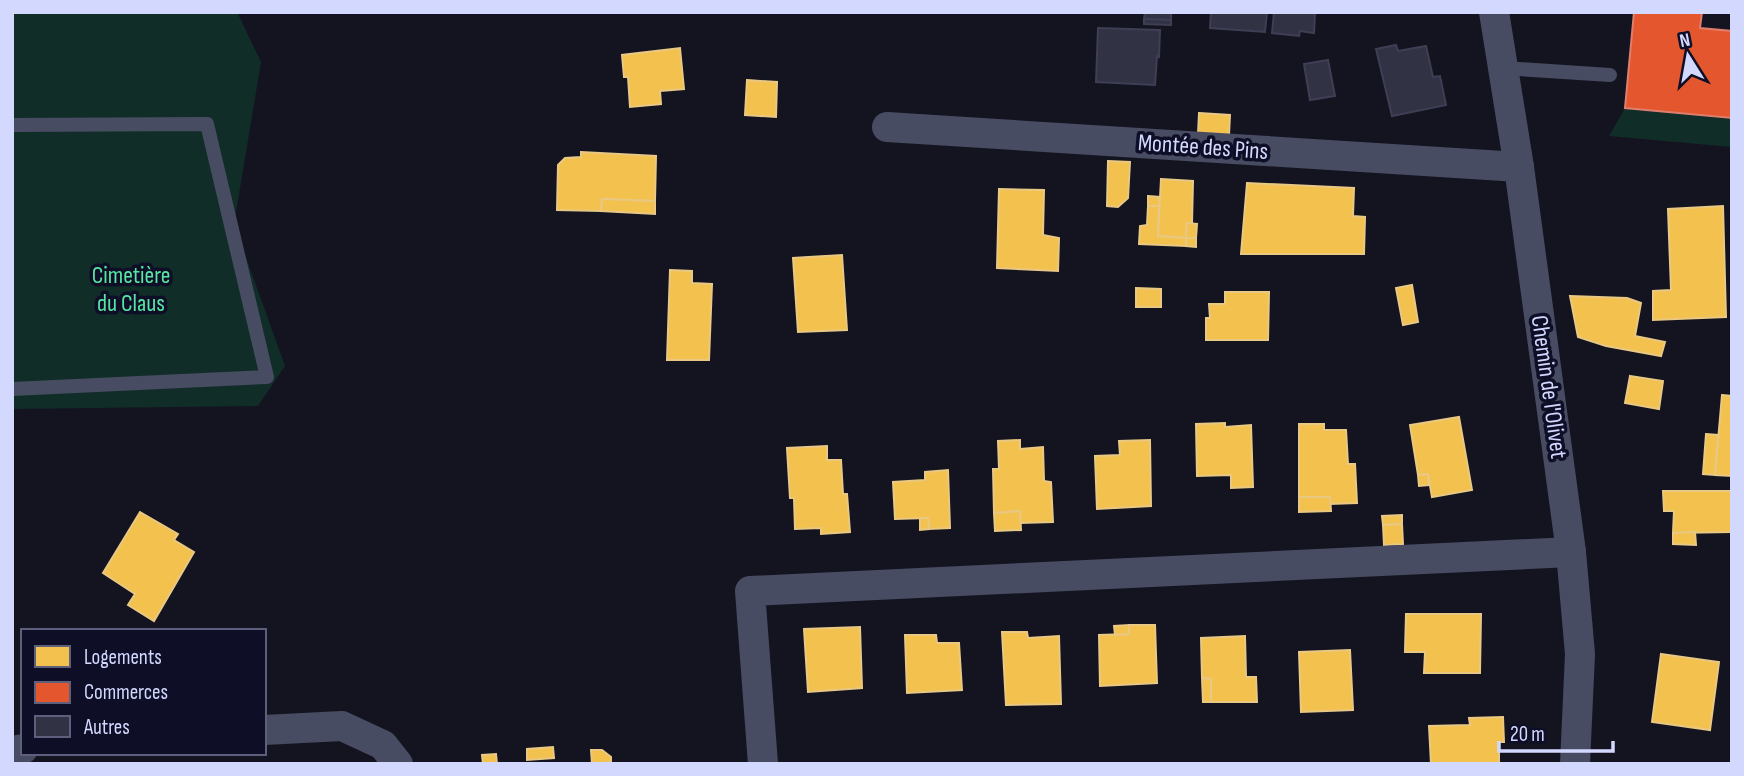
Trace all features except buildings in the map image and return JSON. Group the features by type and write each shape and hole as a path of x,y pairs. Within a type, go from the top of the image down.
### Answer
{"street":[{"name":"Chemin de l'Olivet","path":"1494,12 1519,167 1571,552 1580,654 1575,764"},
{"name":"Montée des Pins","path":"887,127 1519,167"},
{"path":"763,764 750,591 1571,552"},
{"path":"266,730 342,726 383,745 398,764"}],"lane":[{"path":"1503,68 1611,75"},
{"path":"12,125 207,124 267,377 12,389"}],"green space":[{"name":"Cimetière du Claus","path":"12,12 237,12 261,62 234,224 285,366 258,406 12,409"},
{"path":"1625,108 1732,118 1732,147 1609,136"}]}
